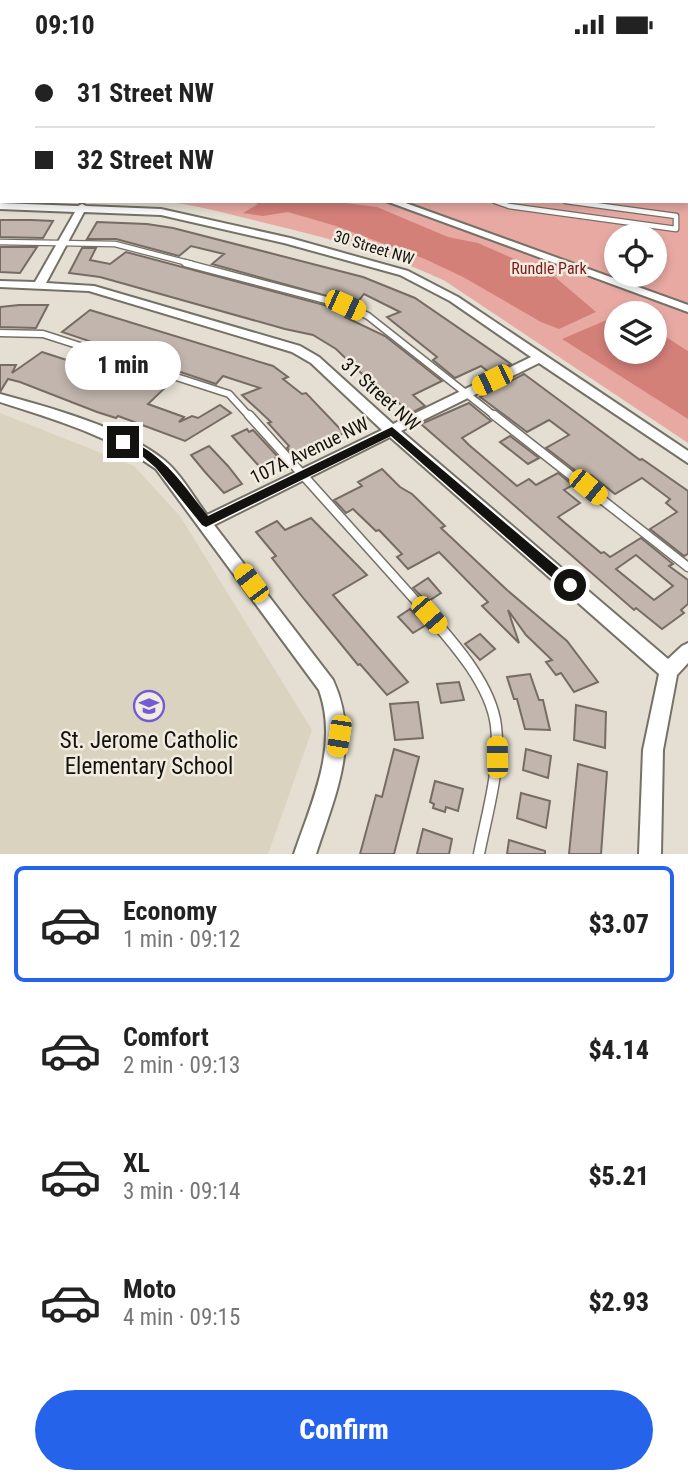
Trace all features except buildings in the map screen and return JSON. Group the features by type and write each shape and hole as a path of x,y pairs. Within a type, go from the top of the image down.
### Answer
{"street":[{"path":"396,203 688,309"},
{"name":"30 Street NW","path":"0,206 131,209 188,217 388,267 442,291 688,458"},
{"path":"39,285 82,207"},
{"name":"31 Street NW","path":"0,284 90,288 296,349 315,360 392,431 669,671"},
{"name":"107A Avenue NW","path":"206,522 541,356"},
{"path":"0,398 144,451 160,465 206,522 327,685 334,699 339,736 305,854"},
{"path":"650,854 653,750 669,671 688,651"}],"lane":[{"path":"501,203 676,229 676,216 581,203"},
{"path":"0,242 115,244 345,305 369,316 688,567"},
{"path":"0,333 43,334 229,394 304,474 465,656 484,692 496,723 497,757 479,854"}],"shaded area":[{"path":"254,203 345,203 377,207 448,237 478,243 555,277 596,312 559,329 541,322 463,277 425,259 336,226 288,212 263,216 243,213 258,204"},
{"path":"604,321 604,364 667,364 667,338 688,351 688,419 562,339"},
{"name":"St. Jerome Catholic Elementary School","path":"0,413 134,466 180,516 312,730 268,854 0,854"}],"green space":[{"name":"Rundle Park","path":"177,203 688,203 688,443 445,281 401,262 332,240"}],"place":[{"name":"St. Jerome Catholic Elementary School","path":"149,706"}],"route":[{"path":"123,442 144,451 160,465 206,522 392,431 570,585"}]}
